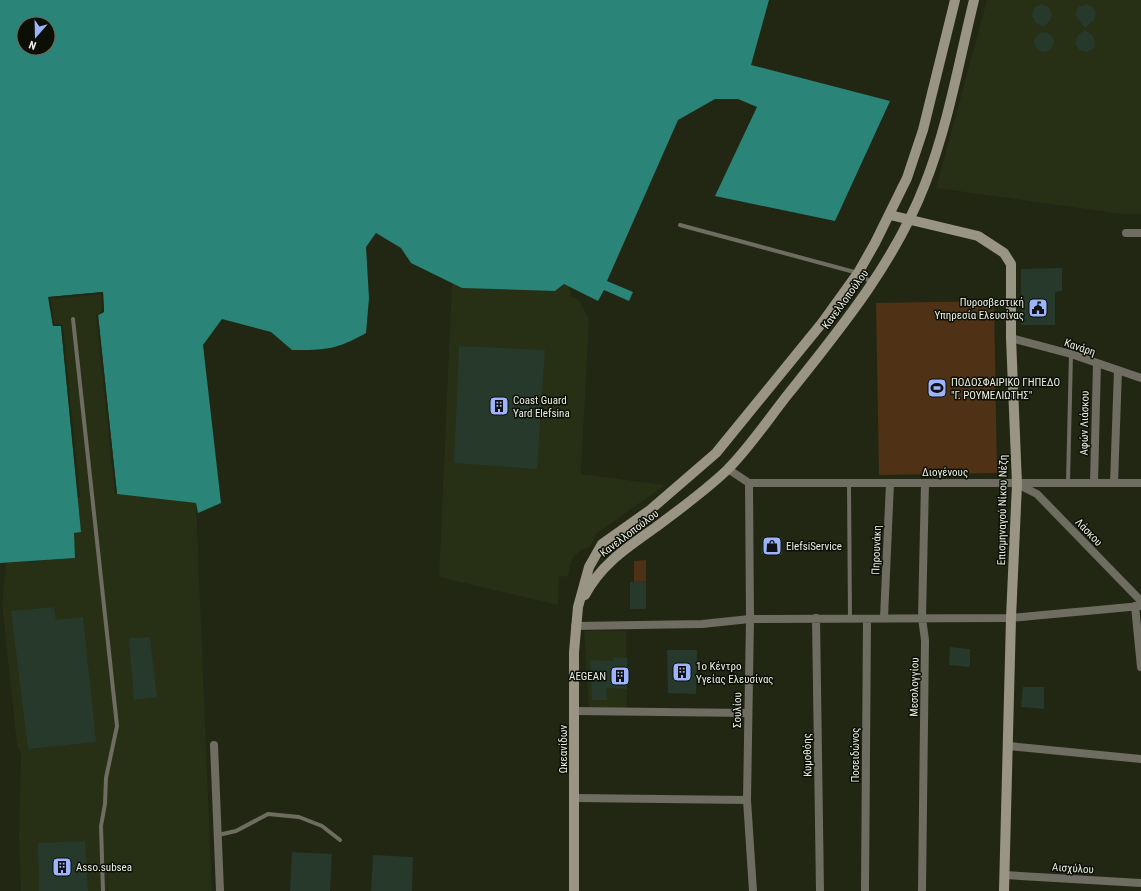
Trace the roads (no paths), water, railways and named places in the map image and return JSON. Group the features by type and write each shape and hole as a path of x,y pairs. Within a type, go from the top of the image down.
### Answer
{"street":[{"name":"Κανελλοπούλου","path":"578,607 589,567 602,544 650,510 716,453 822,323 858,273 890,215 907,178 923,130 955,0"},
{"name":"Κανελλοπούλου","path":"578,607 590,585 605,566 701,492 728,469 811,366 872,284 909,220 925,184 941,135 974,0"},
{"name":"Επισμηναγού Νίκου Νέζη","path":"890,215 978,236 1004,253 1011,264 1011,338 1017,484 1011,618 1009,746 1004,891"},
{"path":"1126,233 1141,233"},
{"name":"Κανάρη","path":"1011,338 1071,354 1096,364 1141,378"},
{"name":"Αφών Λιάσκου","path":"1094,483 1096,364"},
{"path":"1114,483 1118,370"},
{"path":"728,469 749,483"},
{"name":"Διογένους","path":"749,483 1141,483"},
{"name":"Σουλίου","path":"749,483 750,619 747,800 753,891"},
{"name":"Πηρουνάκη","path":"884,618 890,483"},
{"name":"Μεσολογγίου","path":"922,891 925,647 922,618 925,483"},
{"name":"Λάσκου","path":"1017,484 1037,494 1139,604"},
{"path":"575,626 702,624 750,619 1011,618 1139,604 1141,667"},
{"name":"Ωκεανίδων","path":"574,891 575,626 578,607"},
{"name":"Κυμοθόης","path":"816,618 820,891"},
{"name":"Ποσειδώνος","path":"865,891 867,619"},
{"path":"575,711 748,713"},
{"path":"214,745 220,891"},
{"path":"1009,746 1141,759"},
{"path":"575,798 747,800"},
{"name":"Αισχύλου","path":"1004,875 1141,883"}],"lane":[{"path":"680,225 858,273 872,284"},
{"path":"73,319 117,726 106,778 105,804 101,826 103,891"},
{"path":"1068,482 1071,354"},
{"path":"849,484 850,618"},
{"path":"218,835 236,831 268,814 299,817 322,826 340,840"}],"water":[{"path":"0,0 769,0 751,65 890,101 835,221 715,196 757,107 738,99 715,99 678,120 607,281 633,292 629,301 604,290 598,301 564,284 555,291 462,288 411,263 401,248 376,233 366,247 369,298 366,333 356,339 330,348 292,350 271,332 222,319 203,345 221,503 198,513 196,503 117,494 98,315 104,312 103,292 49,297 53,326 61,326 81,532 74,533 75,558 0,563"}],"place":[{"name":"Πυροσβεστική Υπηρεσία Ελευσίνας","path":"1038,308"},
{"name":"ΠΟΔΟΣΦΑΙΡΙΚΟ ΓΗΠΕΔΟ \"Γ. ΡΟΥΜΕΛΙΩΤΗΣ\"","path":"937,388"},
{"name":"Coast Guard Yard Elefsina","path":"499,406"},
{"name":"ElefsiService","path":"772,546"},
{"name":"1ο Κέντρο Υγείας Ελευσίνας","path":"682,672"},
{"name":"AEGEAN","path":"620,676"},
{"name":"Asso.subsea","path":"62,867"}]}
